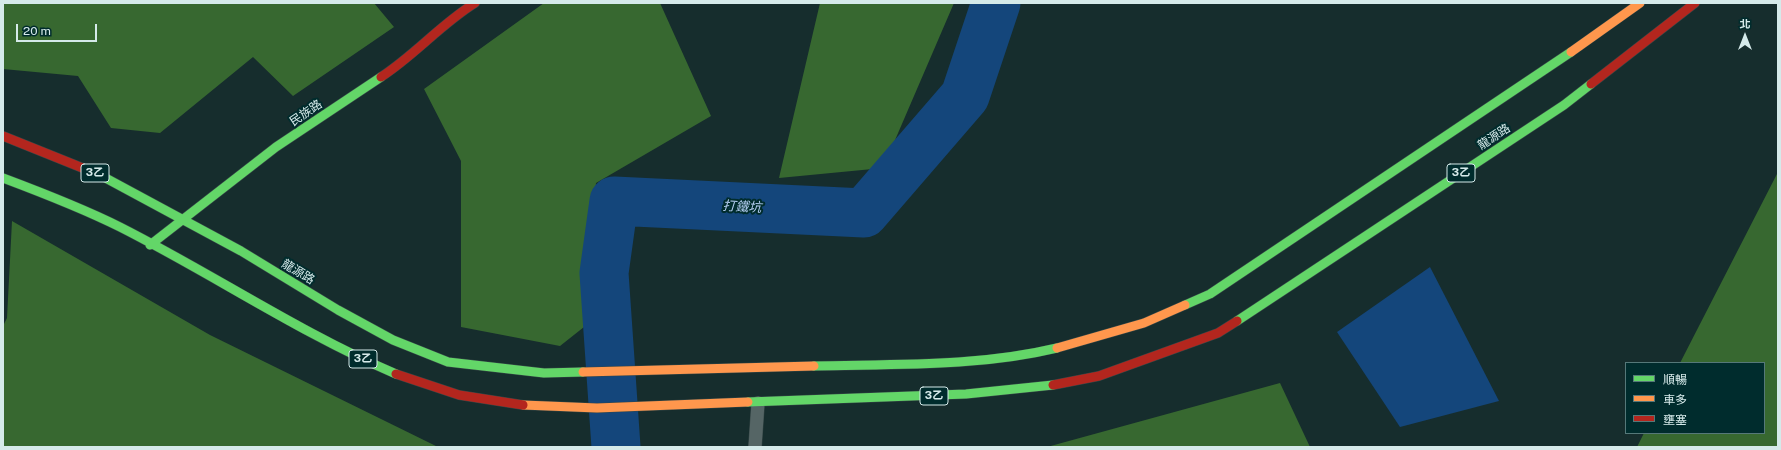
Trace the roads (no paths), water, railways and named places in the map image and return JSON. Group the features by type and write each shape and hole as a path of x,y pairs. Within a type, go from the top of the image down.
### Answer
{"main road":[{"name":"民族路","path":"150,244 276,147 399,65 454,16 475,3"},
{"name":"龍源路","path":"3,136 99,174 241,251 393,340 448,362 544,373 642,372 964,362 1028,355 1088,340 1144,323 1210,294 1541,74 1640,3"},
{"name":"龍源路","path":"758,403 966,394 1037,388 1099,376 1218,333 1564,105 1696,3"},
{"name":"3乙","path":"3,178 82,209 138,236 323,340 381,368 441,390 489,402 541,408 641,407 758,403"}],"lane":[{"path":"755,447 758,403"}],"water":[{"path":"1430,267 1499,401 1400,427 1337,332"}],"waterway":[{"name":"打鐵坑","path":"616,447 604,273 614,201 864,213 965,96 996,3"}]}
